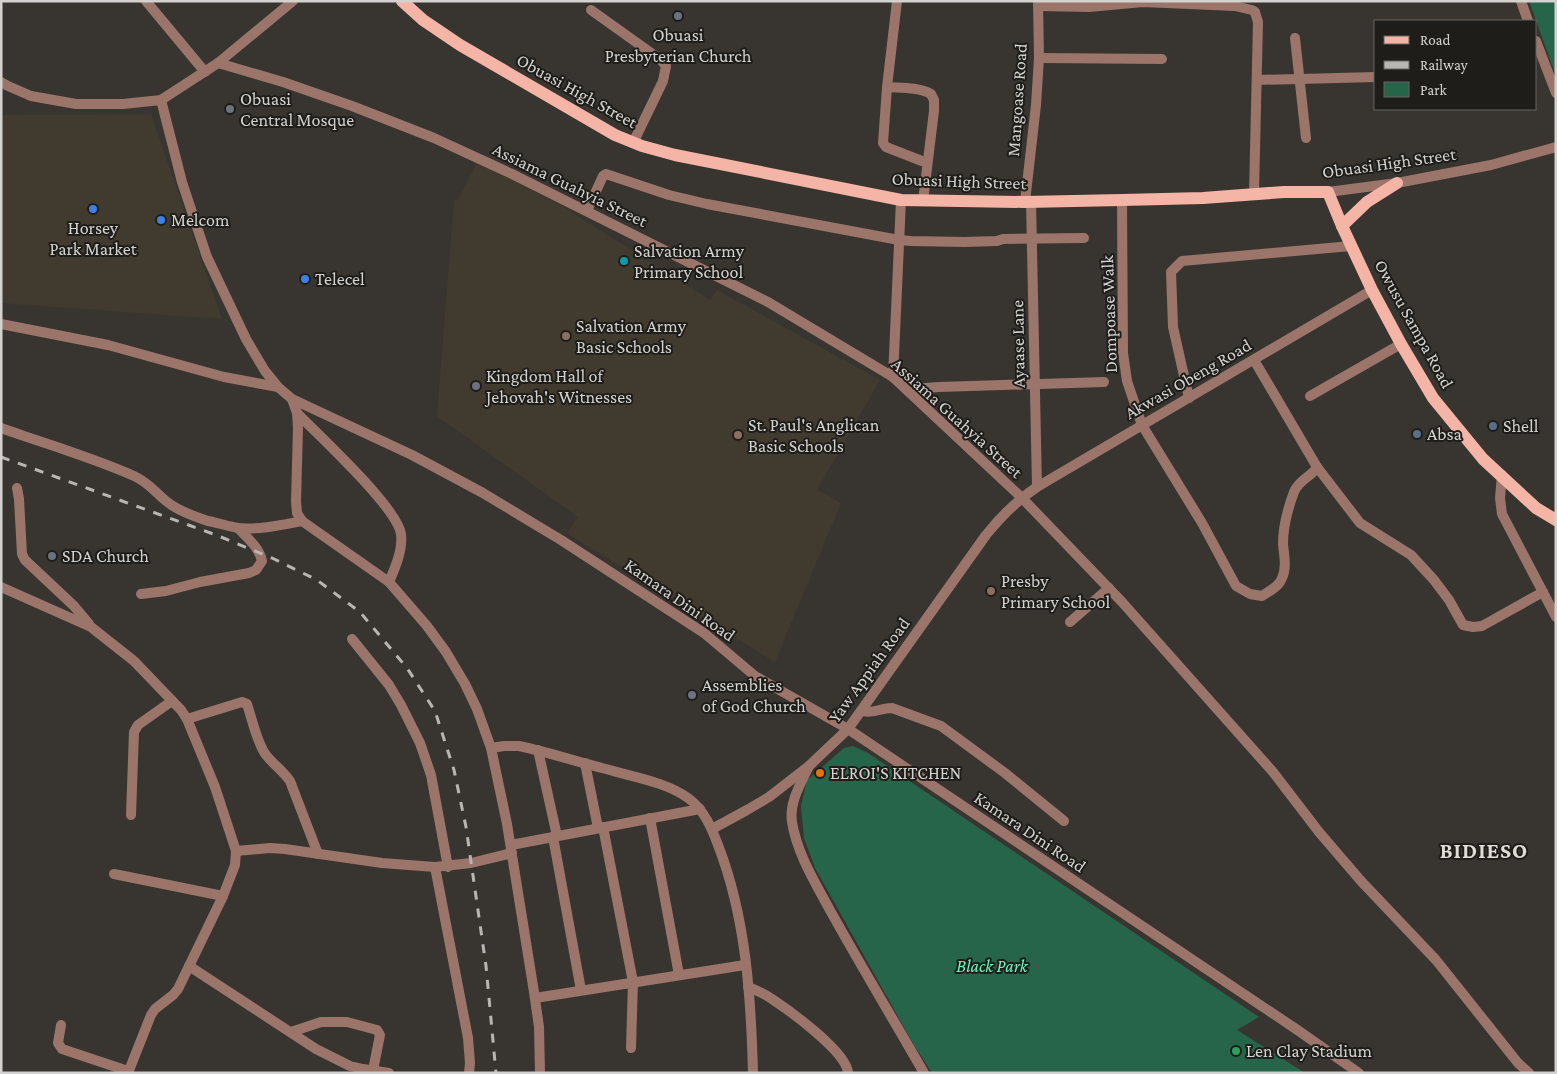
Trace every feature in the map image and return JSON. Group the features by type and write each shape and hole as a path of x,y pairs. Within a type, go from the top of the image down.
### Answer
{"main road":[{"name":"Obuasi High Street","path":"402,1 423,20 460,45 615,135 675,155 901,200 1122,200 1203,198 1254,193 1328,192"},
{"path":"1342,226 1367,202 1397,183"},
{"name":"Owusu Sampa Road","path":"1328,192 1372,290 1400,344 1433,398 1483,459 1536,508 1556,520"}],"street":[{"path":"146,1 205,72"},
{"path":"1,82 31,96 76,104 123,104 161,100 239,48 292,1"},
{"path":"897,1 887,87 883,143 886,147 927,162"},
{"path":"1521,1 1528,20"},
{"path":"1038,3 1090,8 1143,2 1247,8 1252,5 1258,22 1254,193"},
{"name":"Mangoase Road","path":"1028,201 1039,58 1038,3"},
{"path":"591,10 661,60 666,66 663,81 633,142"},
{"path":"1295,38 1306,138"},
{"path":"1537,44 1556,93"},
{"path":"1039,58 1162,59"},
{"name":"Assiama Guahyia Street","path":"218,63 316,93 434,138 587,211 768,302 893,377 1022,498 1109,588 1273,772 1319,832 1361,881 1436,960 1518,1063 1529,1073"},
{"path":"1257,80 1374,77"},
{"path":"887,87 919,90 928,93 932,97 934,111 923,200"},
{"name":"Kamara Dini Road","path":"161,100 182,182 207,257 246,339 265,371 278,387 292,399 412,455 562,540 704,633 755,676 848,730 1359,1073"},
{"name":"Obuasi High Street","path":"1328,192 1397,183 1491,165 1556,147"},
{"path":"587,211 603,176 606,174 656,192 911,242 1084,238"},
{"path":"893,377 901,200"},
{"name":"Dompoase Walk","path":"1122,200 1123,353 1127,381 1142,425 1202,523 1236,586 1250,594 1262,596 1277,586 1283,578 1285,564 1283,542 1287,511 1296,488 1303,479 1315,472 1317,467"},
{"name":"Ayaase Lane","path":"1028,201 1032,239 1037,486"},
{"path":"1189,398 1173,327 1171,272 1182,260 1351,246"},
{"name":"Akwasi Obeng Road","path":"1022,498 1037,486 1372,290"},
{"path":"1,324 108,345 224,377 278,387"},
{"path":"1310,396 1400,344"},
{"path":"1254,360 1317,467 1360,523 1411,555 1434,580 1464,625 1482,626 1542,592"},
{"path":"913,395 926,388 939,387 1104,382"},
{"path":"292,399 297,413 296,501 297,513 302,522 389,582 427,626 446,652 466,684 477,709 491,748 511,849 535,998 540,1073"},
{"path":"297,413 389,509 398,524 401,535 400,550 389,582"},
{"path":"1,428 100,462 143,480 171,506 200,518 238,528 302,522"},
{"path":"1502,476 1500,506 1502,514 1556,617"},
{"path":"17,488 22,554 25,560 84,617 91,627"},
{"name":"Yaw Appiah Road","path":"712,829 769,797 809,766 848,730 986,535 1006,511 1022,498"},
{"path":"141,594 166,592 200,582 250,573 256,570 262,561 261,557 257,549 238,528"},
{"path":"1,587 91,627 134,661 172,701 187,719 215,787 236,851 235,865 223,896 189,966 174,995 160,1005 151,1015 128,1072 62,1049 58,1043 61,1025"},
{"path":"1070,622 1109,588"},
{"path":"352,639 389,685 402,705 423,750 435,790 448,867"},
{"path":"130,815 134,732 138,725 172,701"},
{"path":"187,719 242,702 247,704 261,747 290,781 318,854"},
{"path":"861,711 869,713 892,708 940,726 1064,821"},
{"path":"491,748 511,745 538,750 647,781 675,790 689,798 700,809 712,829 730,878 737,908 748,986 753,1073"},
{"path":"538,750 555,836 581,990"},
{"path":"585,763 601,827 633,982 631,1048"},
{"path":"809,766 795,795 792,808 792,821 798,846 852,950 924,1073"},
{"path":"236,851 276,848 382,863 448,867 491,859 511,849 555,836 700,809"},
{"path":"650,818 679,975"},
{"path":"435,867 468,1038 469,1073"},
{"path":"114,874 223,896"},
{"path":"535,998 745,965"},
{"path":"189,966 316,1049 356,1068 389,1073"},
{"path":"748,986 771,998 826,1041 844,1061 848,1067 848,1073"},
{"path":"290,1032 321,1022 348,1022 377,1030 380,1035 373,1070"}],"shaded area":[{"name":"Horsey Park Market","path":"151,114 222,319 1,303 1,115"},
{"path":"475,161 511,177 511,179 565,208 710,300 717,290 880,380 817,490 841,503 775,662 567,533 578,517 437,416 454,200 457,201 476,165"}],"green space":[{"path":"1529,1 1556,1 1556,76 1537,20"},
{"name":"Black Park","path":"853,746 868,753 1259,1017 1237,1030 1305,1073 932,1073 914,1045 815,868 804,838 801,806 807,780 844,748"}],"railway":[{"path":"1,457 216,535 272,558 317,580 360,612 407,668 435,711 454,770 466,827 486,966 496,1073"}],"place":[{"name":"Obuasi Presbyterian Church","path":"678,16"},
{"name":"Obuasi Central Mosque","path":"230,109"},
{"name":"Horsey Park Market","path":"93,209"},
{"name":"Melcom","path":"161,220"},
{"name":"Salvation Army Primary School","path":"624,261"},
{"name":"Telecel","path":"305,279"},
{"name":"Salvation Army Basic Schools","path":"566,336"},
{"name":"Kingdom Hall of Jehovah's Witnesses","path":"476,386"},
{"name":"Shell","path":"1493,426"},
{"name":"Absa","path":"1417,434"},
{"name":"St. Paul's Anglican Basic Schools","path":"738,435"},
{"name":"SDA Church","path":"52,556"},
{"name":"Presby Primary School","path":"991,591"},
{"name":"Assemblies of God Church","path":"692,695"},
{"name":"ELROI'S KITCHEN","path":"820,773"},
{"name":"Len Clay Stadium","path":"1236,1051"}],"district":[{"name":"BIDIESO","path":"1484,850"}]}
